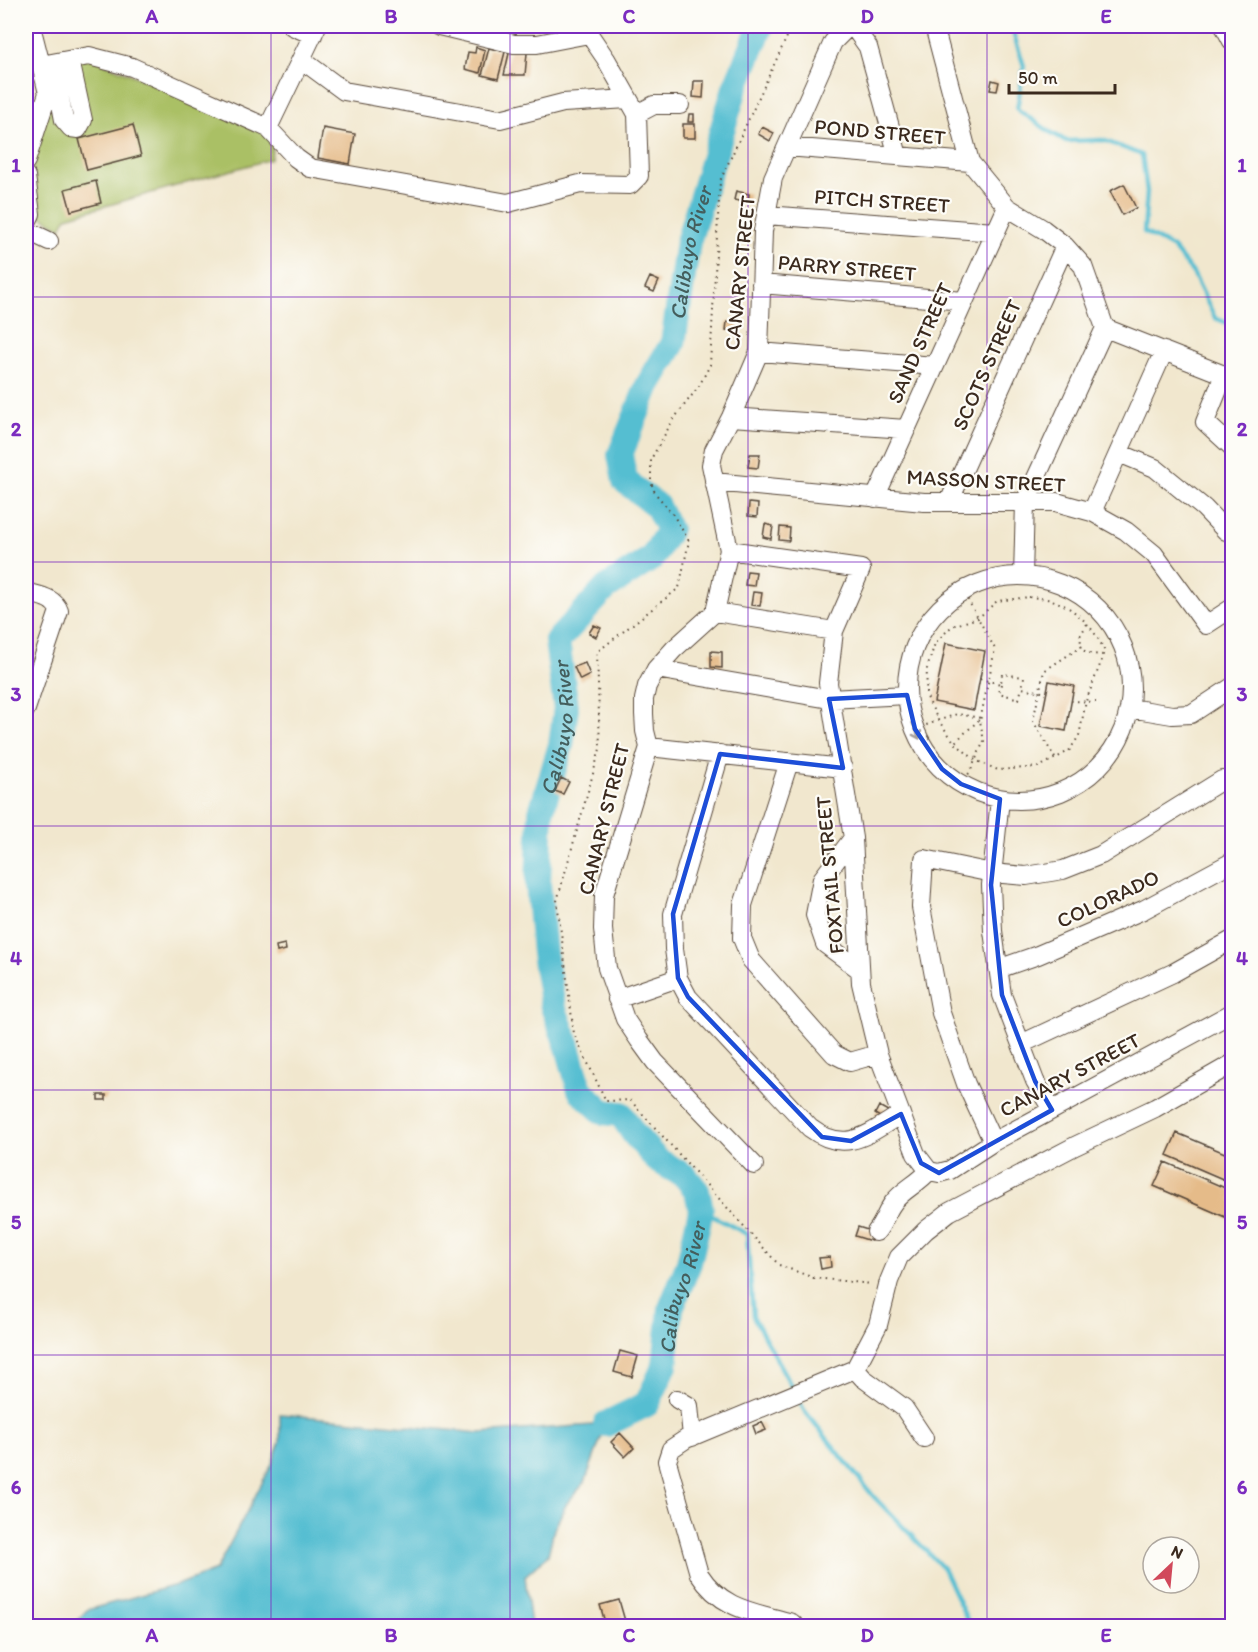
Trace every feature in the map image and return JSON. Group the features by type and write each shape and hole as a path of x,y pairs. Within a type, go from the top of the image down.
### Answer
{"street":[{"path":"26,161 48,93 55,62 31,26"},
{"path":"268,128 315,30 292,26"},
{"path":"55,62 88,56 132,67 268,128 296,158 310,168 508,203 580,184 630,185 639,176 633,106 588,30 537,44 514,44 439,26"},
{"path":"851,26 868,47 898,156"},
{"name":"CANARY STREET","path":"754,1165 655,1062 625,1019 607,968 604,896 649,747 645,731 644,699 647,686 656,669 674,649 715,612 729,550 711,465 714,450 759,352 763,231 773,178 833,42 851,26"},
{"path":"934,26 970,162 1007,207 1043,229 1065,246 1083,266 1105,328 1025,502 1023,576"},
{"path":"1224,26 1233,41"},
{"path":"302,60 344,91 500,118 563,104 680,105"},
{"name":"POND STREET","path":"787,147 970,162"},
{"path":"26,176 31,214 26,224"},
{"name":"SAND STREET","path":"875,498 1007,207"},
{"name":"PITCH STREET","path":"766,215 995,232"},
{"path":"26,230 49,241"},
{"name":"SCOTS STREET","path":"949,502 1065,246"},
{"name":"PARRY STREET","path":"761,284 964,301"},
{"path":"1105,328 1228,377 1205,422 1233,447"},
{"path":"1092,512 1164,351"},
{"path":"759,352 935,366"},
{"path":"731,417 906,429"},
{"path":"1119,453 1155,468 1204,508 1226,531 1233,527"},
{"name":"MASSON STREET","path":"714,482 924,502 1056,502 1092,512 1126,531 1154,554 1206,625 1233,608"},
{"name":"FOXTAIL STREET","path":"729,550 861,568 834,631 829,666 830,699 853,838 861,983 878,1054 916,1154 929,1171"},
{"path":"1023,576 1051,581 1078,593 1101,611 1118,634 1129,661 1132,684 1131,708 1116,746 1100,768 1078,784 1054,795 1027,800 999,799 961,784 942,769 926,750 915,729 907,695 909,664 920,635 938,610 963,591 992,580 1023,576"},
{"path":"26,592 49,598 56,603 59,612 34,659 26,709"},
{"path":"715,612 834,631"},
{"path":"656,669 830,699 907,695"},
{"path":"1131,708 1172,715 1191,714 1233,687"},
{"path":"649,747 843,768"},
{"path":"720,754 673,914 678,978 688,998 810,1128 822,1137 837,1142 851,1141 863,1137 901,1114"},
{"path":"789,762 743,906 742,938 751,960 834,1054 850,1062 878,1054"},
{"path":"993,1142 966,1084 941,1013 921,907 924,859 992,873 1026,876 1063,870 1101,855 1222,780 1233,780"},
{"path":"999,799 992,873 993,931 1002,995 1035,1081 1052,1110"},
{"path":"853,838 822,879 815,915 825,944 861,970"},
{"name":"COLORADO","path":"998,969 1038,955 1143,910 1233,862"},
{"path":"1021,1044 1173,973 1233,940"},
{"path":"617,999 678,978"},
{"name":"CANARY STREET","path":"929,1171 939,1173 950,1170 993,1142 1233,1013"},
{"path":"795,1626 792,1623 726,1604 704,1583 699,1574 667,1461 671,1449 692,1437 851,1371 879,1325 894,1268 904,1250 949,1212 1075,1146 1155,1108 1233,1064"},
{"path":"876,1232 883,1224 893,1203 901,1194 921,1181 929,1171"},
{"path":"851,1371 904,1408 924,1438"},
{"path":"677,1400 689,1406 692,1437"}],"path":[{"path":"792,26 720,181 710,365 699,386 673,420 651,459 651,482 655,493 672,513 689,541 679,588 597,652 600,749 557,901 574,1034 606,1101 630,1100 779,1265 814,1278 868,1285 890,1281"},
{"path":"961,784 970,772 984,741 981,718 995,649 963,591"},
{"path":"1029,597 1056,602 1087,624 1099,639 1105,652 1086,701 1079,736 1069,751 1039,767 998,770 975,760 955,743 938,720 926,695 927,669 935,643 952,626 978,618 997,601 1029,597"},
{"path":"1087,624 1080,636 1082,650 1103,655"},
{"path":"1055,758 1033,722 1044,671 1082,646"},
{"path":"1002,674 1024,677 1019,699 999,693 1001,684 1002,674"},
{"path":"980,679 1001,684"},
{"path":"1022,688 1047,693"},
{"path":"1071,701 1096,702"},
{"path":"915,729 957,714 981,718"},
{"path":"955,743 981,718"}],"highlighted area":[{"path":"907,695 915,729 942,769 961,784 1000,799 991,885 1002,995 1035,1081 1052,1110 939,1173 921,1163 901,1114 851,1141 822,1137 688,997 678,978 673,914 720,754 843,768 829,699"}],"green space":[{"path":"84,55 259,128 273,143 271,159 67,217 61,228 39,215 31,152 52,88"}],"water":[{"path":"280,1414 480,1433 606,1424 585,1482 567,1503 554,1529 548,1555 525,1576 531,1626 72,1626 87,1610 180,1584 216,1570 271,1466 280,1442"}],"building":[{"path":"476,47 485,50 480,73 465,69 468,52 475,53"},
{"path":"489,48 505,52 498,79 482,75"},
{"path":"510,49 527,53 525,75 504,75"},
{"path":"992,80 999,82 997,91 990,90"},
{"path":"694,81 704,81 703,98 693,97"},
{"path":"689,114 694,114 694,122 688,122"},
{"path":"683,124 695,124 695,138 683,138"},
{"path":"133,125 141,156 87,170 79,139"},
{"path":"762,127 774,133 770,141 758,134"},
{"path":"323,128 355,134 350,164 318,158"},
{"path":"96,181 101,203 71,211 65,189"},
{"path":"1124,184 1136,208 1122,215 1110,191"},
{"path":"736,191 749,194 748,203 734,200"},
{"path":"650,277 659,281 654,292 645,288"},
{"path":"727,322 740,323 739,331 726,330"},
{"path":"750,454 760,454 758,468 748,467"},
{"path":"749,503 758,504 757,517 748,516"},
{"path":"765,524 773,526 771,539 763,537"},
{"path":"780,527 790,528 789,541 779,540"},
{"path":"747,571 756,572 754,586 745,585"},
{"path":"753,592 762,593 760,606 751,605"},
{"path":"594,625 601,628 596,637 589,633"},
{"path":"946,643 985,651 974,710 934,702"},
{"path":"711,651 722,652 722,668 711,667"},
{"path":"585,663 590,675 580,680 574,667"},
{"path":"1049,681 1074,686 1066,731 1040,726"},
{"path":"561,778 569,782 563,794 555,791"},
{"path":"285,944 286,950 277,952 276,946"},
{"path":"98,1095 106,1095 106,1100 98,1100"},
{"path":"879,1106 888,1111 883,1119 875,1114"},
{"path":"1177,1133 1232,1156 1232,1183 1167,1155"},
{"path":"1165,1162 1232,1191 1232,1220 1154,1186"},
{"path":"858,1227 874,1232 871,1241 855,1236"},
{"path":"830,1257 831,1267 821,1269 819,1258"},
{"path":"620,1351 638,1356 632,1377 614,1372"},
{"path":"762,1422 766,1430 756,1434 753,1426"},
{"path":"620,1433 634,1448 625,1457 611,1442"},
{"path":"619,1600 625,1621 606,1626 600,1605"}],"waterway":[{"name":"Calibuyo River","path":"606,1424 647,1404 665,1365 671,1308 689,1263 701,1210 697,1191 685,1176 657,1160 634,1134 621,1114 603,1112 580,1090 568,1047 553,1007 544,953 538,883 541,812 561,745 566,708 557,641 606,588 652,558 669,530 657,506 625,481 620,455 648,385 673,343 688,242 735,88 761,26"},
{"path":"1011,26 1024,66 1017,109 1066,141 1103,140 1142,155 1147,192 1144,232 1173,248 1193,273 1215,318 1232,325"},
{"path":"701,1210 747,1234 753,1316 794,1391"},
{"path":"798,1399 804,1410 874,1497 943,1568 970,1626"}]}
